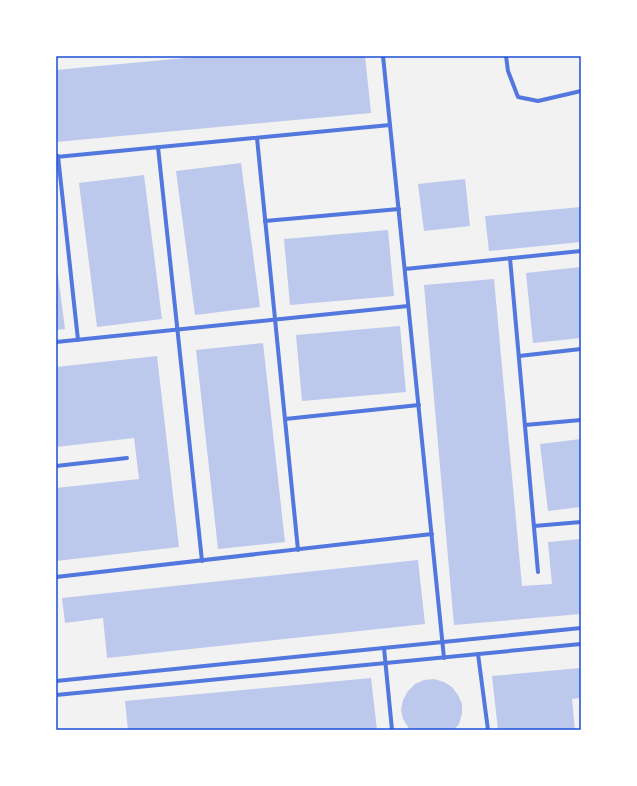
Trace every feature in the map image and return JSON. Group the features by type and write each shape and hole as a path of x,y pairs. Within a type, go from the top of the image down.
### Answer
{"street":[{"path":"383,56 444,658"},
{"path":"506,56 508,71 518,97 538,101 581,91"},
{"path":"78,340 57,156 390,125"},
{"path":"256,138 298,550"},
{"path":"158,147 202,561"},
{"path":"265,221 399,209"},
{"path":"405,269 581,251"},
{"path":"510,258 538,572"},
{"path":"56,342 408,306"},
{"path":"519,356 581,349"},
{"path":"285,418 419,405"},
{"path":"525,425 581,420"},
{"path":"56,466 127,458"},
{"path":"534,526 581,522"},
{"path":"56,577 432,534"},
{"path":"56,681 581,628"},
{"path":"56,696 581,644"},
{"path":"384,648 392,730"},
{"path":"478,654 488,730"}],"building":[{"path":"207,56 365,56 371,113 56,142 56,70"},
{"path":"241,163 260,307 195,315 176,171"},
{"path":"144,175 162,319 97,327 79,183"},
{"path":"465,179 470,226 424,231 418,184"},
{"path":"581,207 581,242 489,251 485,216"},
{"path":"388,230 394,296 290,305 284,239"},
{"path":"56,267 65,329 56,330"},
{"path":"581,267 581,338 533,343 526,273"},
{"path":"494,279 522,586 552,584 548,542 581,539 581,614 454,625 424,285"},
{"path":"400,326 406,392 302,401 296,335"},
{"path":"263,343 285,542 218,549 196,350"},
{"path":"157,356 179,547 56,561 56,488 139,479 134,438 56,447 56,367"},
{"path":"581,439 581,507 548,511 540,444"},
{"path":"418,560 425,624 107,658 103,618 65,623 62,598"},
{"path":"581,668 581,698 572,699 575,730 498,730 492,676"},
{"path":"371,678 377,730 128,730 125,701"},
{"path":"434,679 444,682 452,687 458,695 462,704 462,714 459,724 454,730 410,730 403,719 401,710 403,700 408,691 415,684 424,680"}]}
